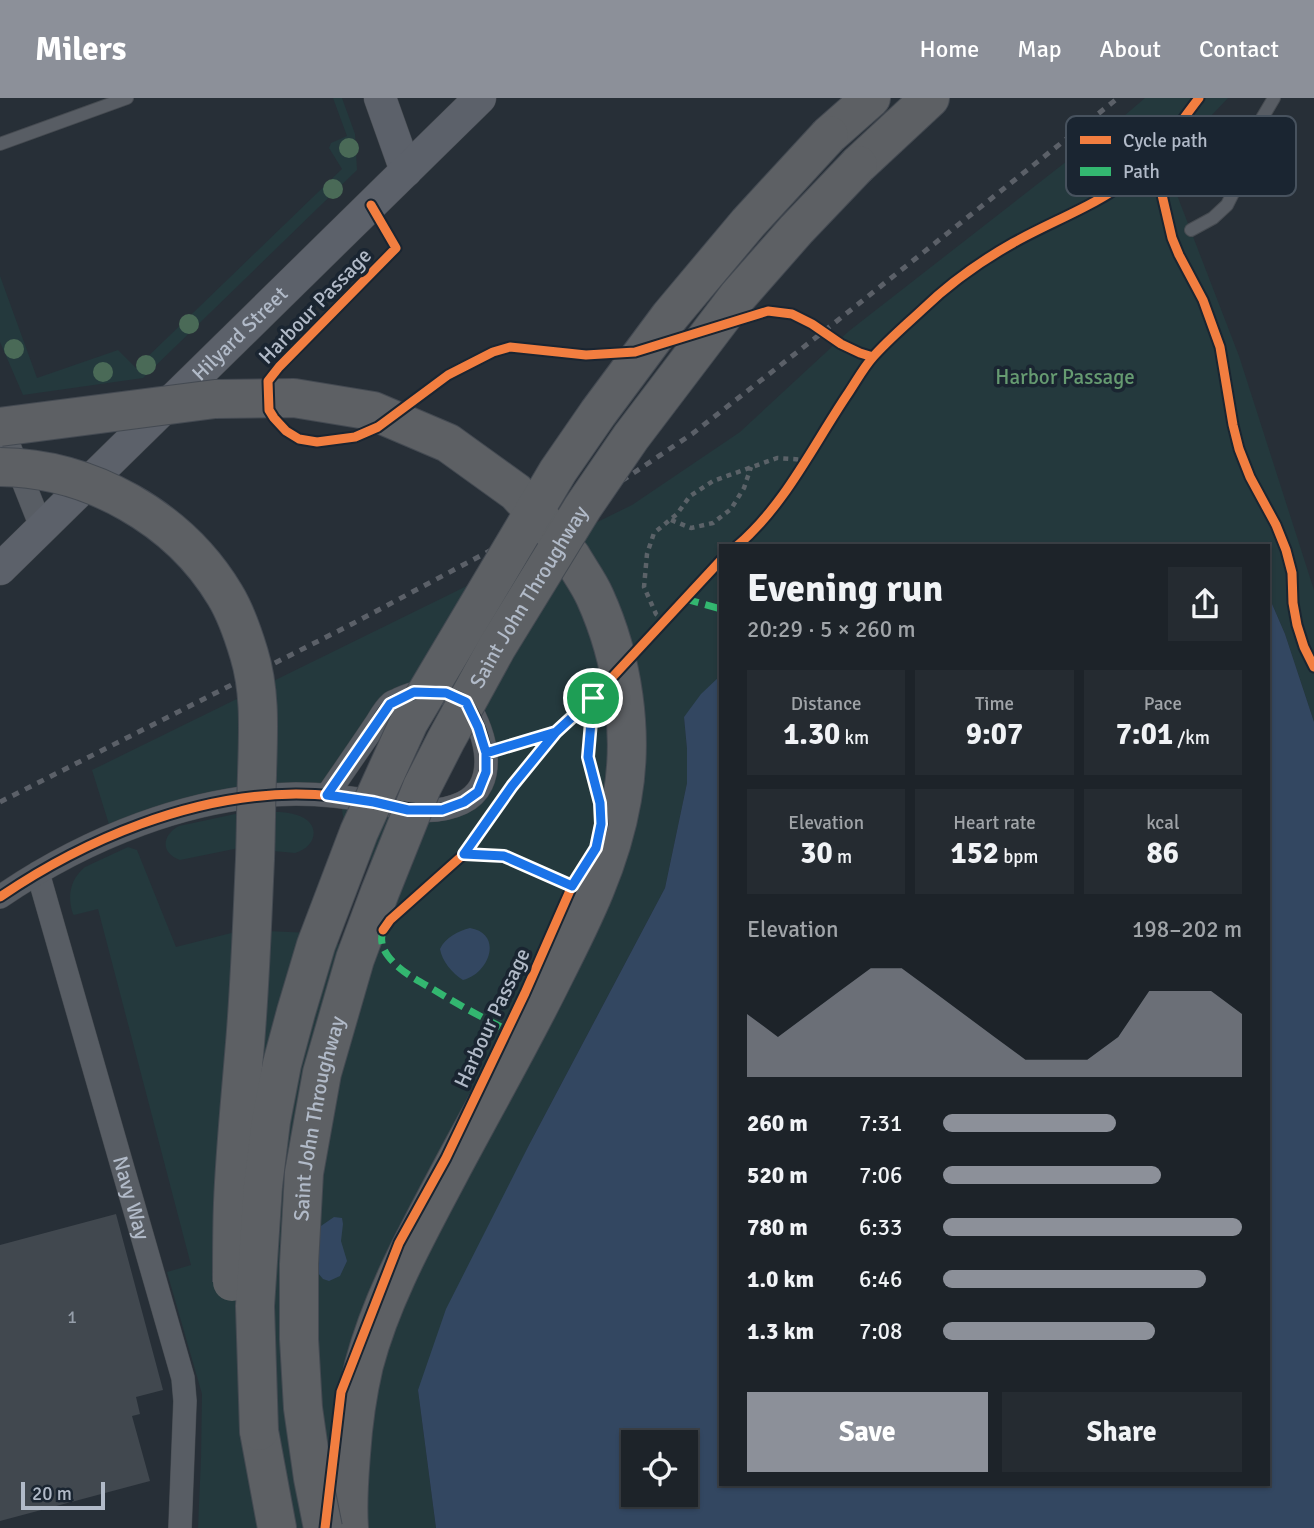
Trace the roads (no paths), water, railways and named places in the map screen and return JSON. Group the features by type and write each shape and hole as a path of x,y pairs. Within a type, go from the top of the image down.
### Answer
{"highway":[{"name":"Saint John Throughway","path":"277,1528 259,1431 255,1306 263,1186 282,1064 316,946 359,832 409,722 558,471 598,413 670,316 748,223 829,135 871,98"},
{"name":"Saint John Throughway","path":"323,1528 303,1408 300,1353 299,1264 304,1173 322,1073 355,959 422,787 497,647 583,507 631,437 738,296 796,230 858,164 930,98"},
{"path":"0,425 215,398 294,398 373,411 448,443 516,492 540,516 571,556 595,595 606,625 618,667 625,710 623,797 613,841 599,883 574,937 404,1261 380,1315 365,1365 354,1418 347,1501 349,1528"},
{"path":"0,467 47,472 86,483 126,500 160,523 190,547 210,572 240,626 250,656 257,692 259,724 245,1041 233,1203 232,1309 259,1431"}],"main road":[{"path":"380,98 406,171"},
{"name":"Hilyard Street","path":"0,569 480,98"}],"street":[{"path":"0,425 42,529"},
{"path":"0,897 38,873 112,835 200,806 234,799 294,794 327,795 408,810 442,810 464,802 478,792 486,772 486,753 466,702 446,693 414,692 390,704 327,795"},
{"name":"Navy Way","path":"38,873 183,1378 185,1401 180,1528"}],"lane":[{"path":"0,144 127,98"},
{"path":"1263,116 1274,98"},
{"path":"1191,230 1213,218 1227,205 1232,196"}],"water":[{"path":"1270,599 1285,634 1314,722 1314,1528 436,1528 418,1390 446,1309 665,888 687,783 684,717 701,694 719,677 719,1486 1270,1486"},
{"path":"470,928 481,932 487,938 489,954 480,970 463,980 448,966 440,949 452,936"},
{"path":"334,1217 342,1218 341,1241 347,1261 340,1276 329,1281 318,1273 318,1228"}],"railway":[{"path":"1095,116 1118,98"},
{"path":"0,802 352,624 623,480 692,434 1066,139"}],"park label":[{"name":"Harbor Passage","path":"1065,377"}]}
